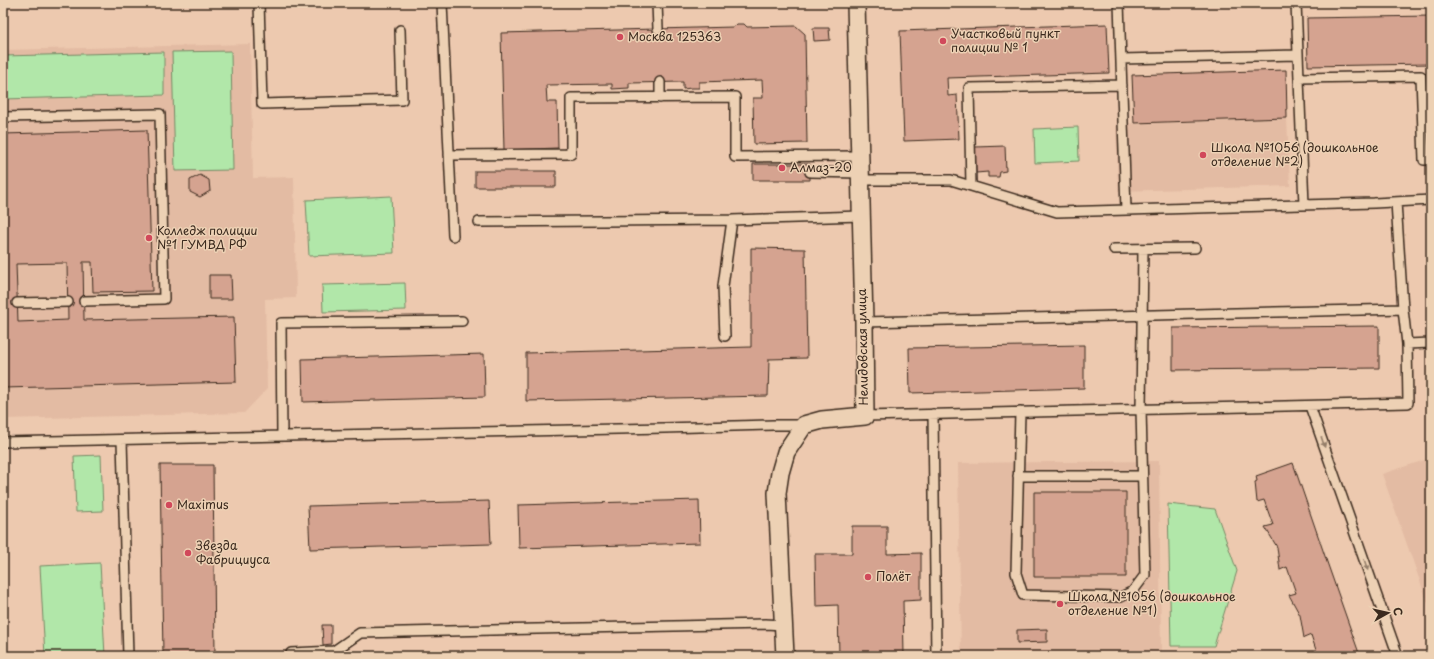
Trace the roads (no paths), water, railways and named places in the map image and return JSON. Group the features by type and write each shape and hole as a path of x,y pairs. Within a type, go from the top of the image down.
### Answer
{"street":[{"name":"Нелидовская улица","path":"804,426 822,420 864,416 864,322 856,3"},
{"path":"785,656 778,493 780,473 786,452 804,426"}],"lane":[{"path":"259,3 262,104 402,100 400,30"},
{"path":"442,3 453,236"},
{"path":"657,3 658,29"},
{"path":"1119,3 1126,210"},
{"path":"1296,3 1304,205"},
{"path":"1121,59 1298,55"},
{"path":"1298,78 1421,76 1424,160 1431,160"},
{"path":"660,82 660,98"},
{"path":"971,186 969,88 1122,85"},
{"path":"449,155 571,154 571,98 735,97 735,157 951,180 1057,212 1431,200"},
{"path":"3,117 160,114 164,300 84,301"},
{"path":"810,172 859,170"},
{"path":"864,416 1408,403 1407,344 1403,309 1396,202"},
{"path":"479,222 732,220 861,216"},
{"path":"725,336 723,286 732,220"},
{"path":"1114,250 1196,248"},
{"path":"1020,412 1016,573 1023,595 1121,597 1133,590 1145,576 1141,409 1143,249"},
{"path":"17,303 68,302"},
{"path":"864,322 1403,309"},
{"path":"282,436 281,323 462,321"},
{"path":"1407,344 1431,343"},
{"path":"1310,406 1398,656"},
{"path":"933,414 936,656"},
{"path":"3,442 737,427 773,425 804,426"},
{"path":"122,440 128,656"},
{"path":"1018,476 1142,476"},
{"path":"291,652 334,651 360,633 757,624 784,625"}],"place":[{"name":"Москва 125363","path":"620,37"},
{"name":"Участковый пункт полиции № 1","path":"943,41"},
{"name":"Школа №1056 (дошкольное отделение №2)","path":"1203,155"},
{"name":"Алмаз-20","path":"782,168"},
{"name":"Колледж полиции №1 ГУМВД РФ","path":"149,238"},
{"name":"Maximus","path":"169,505"},
{"name":"Звезда Фабрициуса","path":"188,553"},
{"name":"Полёт","path":"868,577"},
{"name":"Школа №1056 (дошкольное отделение №1)","path":"1060,604"}]}
